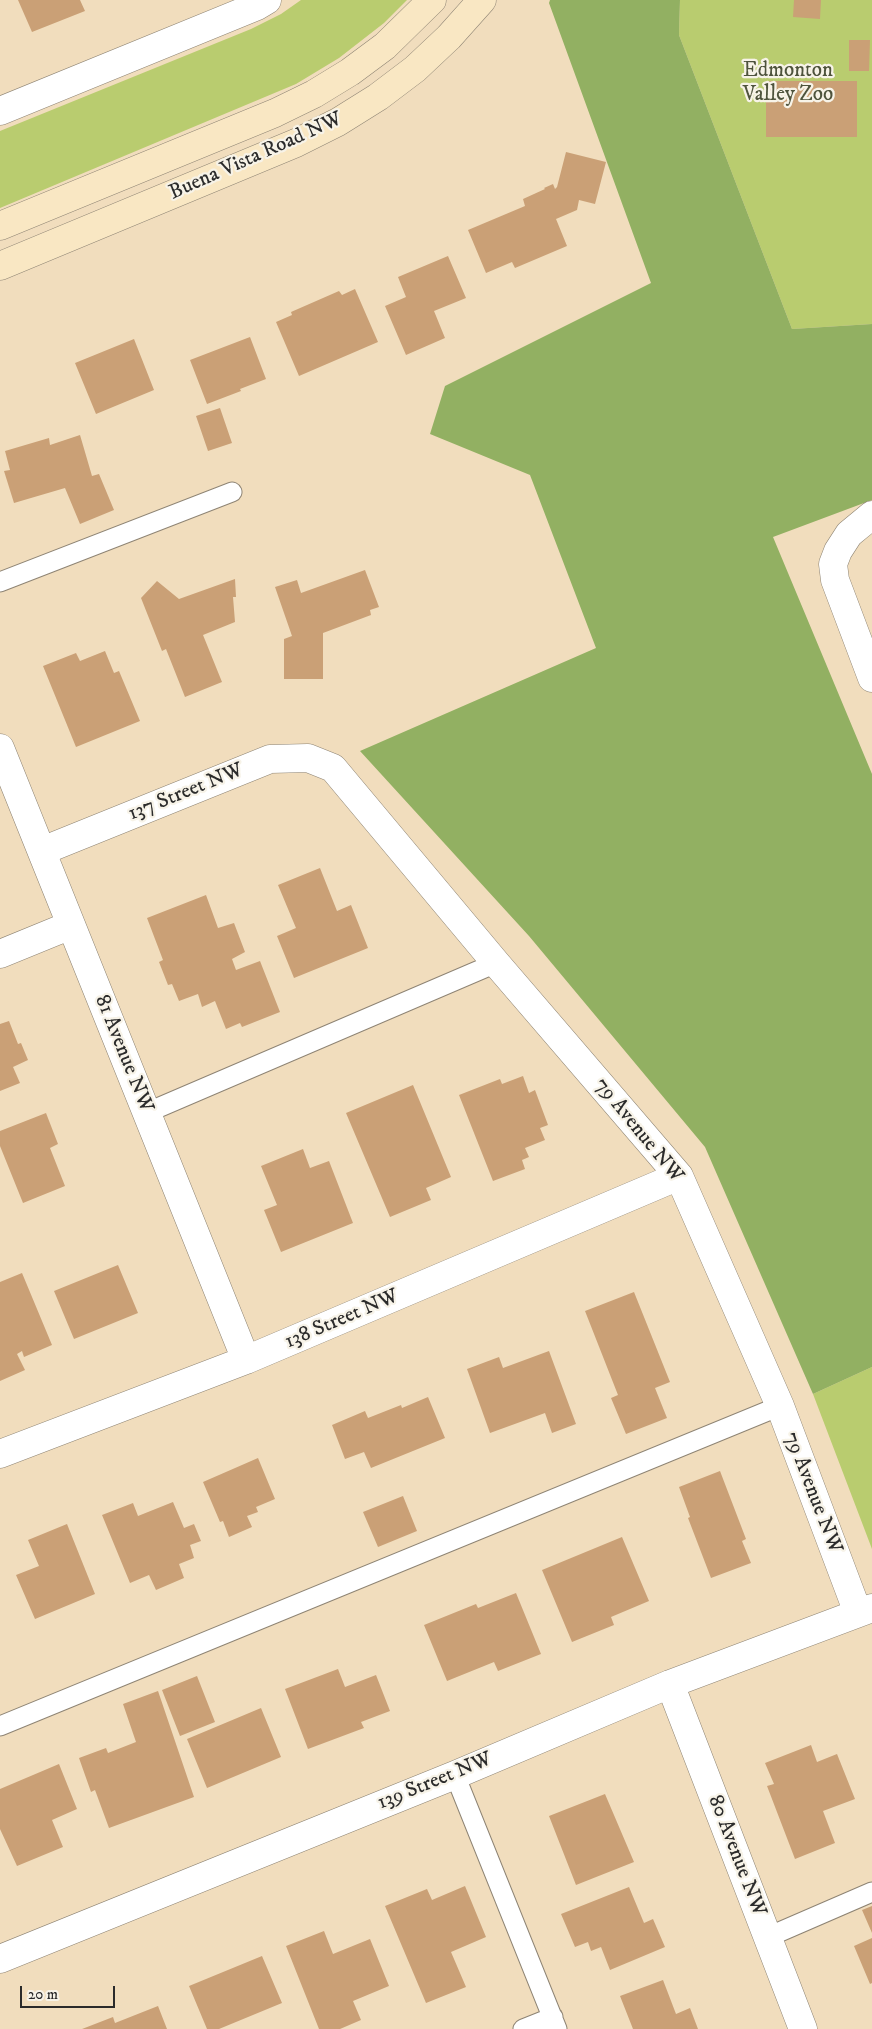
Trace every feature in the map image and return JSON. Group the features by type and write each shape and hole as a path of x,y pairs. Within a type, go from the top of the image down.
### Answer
{"street":[{"path":"0,111 257,6 267,0"},
{"name":"Buena Vista Road NW","path":"0,226 275,113 314,94 350,72 385,46 432,0"},
{"name":"Buena Vista Road NW","path":"0,266 296,144 338,122 378,98 415,69 449,37 482,0"},
{"path":"872,515 850,534 838,551 833,564 834,580 872,678"},
{"name":"81 Avenue NW","path":"0,748 246,1360"},
{"name":"137 Street NW","path":"42,851 270,759 308,758 334,768"},
{"name":"79 Avenue NW","path":"334,768 496,963 679,1176 780,1406 865,1611"},
{"path":"0,954 72,925"},
{"name":"138 Street NW","path":"0,1454 246,1360 679,1176"},
{"name":"139 Street NW","path":"0,1960 455,1775 670,1684 865,1611"},
{"name":"80 Avenue NW","path":"670,1684 803,2029"}],"lane":[{"path":"0,582 232,492"},
{"path":"146,1113 496,963"},
{"path":"0,1726 780,1406"},
{"path":"455,1775 555,2023 523,2029"},
{"path":"768,1938 872,1892"}],"green space":[{"path":"301,0 407,0 384,23 339,58 296,84 0,208 0,131 251,29 281,14"},
{"path":"550,0 680,0 679,35 792,329 872,324 872,500 773,537 872,774 872,1367 813,1394 705,1147 529,936 360,751 596,648 530,475 430,434 445,386 651,283 549,3"},
{"name":"Edmonton Valley Zoo","path":"680,0 872,0 872,324 792,329 679,35"},
{"path":"872,1367 872,1549 813,1394"}],"building":[{"path":"18,0 80,0 85,11 32,32"},
{"path":"794,0 821,0 820,19 793,17"},
{"path":"849,40 870,40 869,71 849,71"},
{"path":"766,81 857,81 857,137 766,137"},
{"path":"566,152 606,162 595,204 579,200 577,210 556,219 567,246 515,268 512,262 486,273 468,230 525,206 523,199 544,188 553,184 555,189"},
{"path":"448,256 466,298 434,311 445,338 406,355 385,306 406,297 398,277"},
{"path":"355,289 378,342 299,376 276,322 292,315 291,312 339,291 342,295"},
{"path":"250,337 266,379 207,404 190,360"},
{"path":"134,339 154,390 96,414 75,363"},
{"path":"220,408 232,443 208,451 196,416"},
{"path":"80,435 92,476 99,474 114,510 80,524 65,488 14,503 4,471 10,470 5,451 49,438 50,445"},
{"path":"365,570 379,607 370,610 371,615 323,633 323,679 284,679 284,639 292,636 275,587 297,580 301,593"},
{"path":"235,579 236,597 233,597 235,622 203,635 222,682 185,697 166,649 162,651 141,598 157,581 179,599"},
{"path":"105,651 114,673 119,671 140,721 76,747 43,666 76,653 80,661"},
{"path":"320,868 337,911 351,905 368,948 294,978 277,936 296,928 278,885"},
{"path":"206,895 218,928 234,923 245,952 232,959 236,970 260,961 280,1012 242,1027 240,1023 226,1029 215,1001 202,1007 198,994 179,1001 172,984 168,985 159,962 163,960 147,918"},
{"path":"9,1021 18,1044 21,1043 28,1060 13,1067 20,1083 0,1091 0,1024"},
{"path":"523,1076 529,1093 535,1090 548,1125 540,1128 545,1140 525,1148 529,1157 522,1160 525,1169 493,1181 459,1095 500,1079 502,1084"},
{"path":"413,1085 451,1177 426,1188 431,1200 390,1217 346,1113"},
{"path":"46,1113 58,1144 50,1148 65,1186 23,1203 0,1146 0,1131"},
{"path":"303,1149 310,1168 329,1161 353,1223 281,1252 264,1210 277,1205 261,1166"},
{"path":"118,1265 138,1313 74,1339 54,1291"},
{"path":"22,1273 52,1345 24,1357 22,1351 17,1354 25,1370 0,1381 0,1282"},
{"path":"634,1292 670,1382 655,1388 667,1418 626,1434 611,1398 618,1395 585,1311"},
{"path":"549,1351 576,1424 552,1433 545,1413 490,1433 467,1369 499,1357 503,1368"},
{"path":"428,1397 445,1438 371,1468 364,1452 345,1459 332,1425 365,1411 368,1418 401,1405 402,1408"},
{"path":"258,1458 275,1499 256,1507 258,1512 247,1516 252,1527 229,1537 223,1521 220,1522 203,1482"},
{"path":"720,1471 746,1539 742,1541 751,1563 711,1578 688,1518 690,1517 679,1487"},
{"path":"403,1496 417,1531 378,1547 363,1512"},
{"path":"173,1502 184,1528 194,1524 201,1541 190,1545 194,1558 179,1564 184,1578 156,1590 149,1575 130,1583 102,1515 133,1503 138,1516"},
{"path":"67,1524 95,1594 35,1619 16,1575 39,1566 28,1540"},
{"path":"622,1537 649,1601 611,1617 614,1625 572,1642 542,1570"},
{"path":"516,1593 541,1654 498,1671 494,1662 447,1681 424,1625 476,1604 478,1608"},
{"path":"338,1669 345,1687 376,1675 390,1711 361,1722 364,1728 308,1749 285,1689"},
{"path":"197,1676 215,1722 180,1736 162,1690"},
{"path":"158,1691 194,1797 109,1828 95,1790 91,1792 79,1758 106,1748 108,1753 136,1742 123,1704"},
{"path":"261,1708 281,1757 207,1788 187,1739"},
{"path":"811,1745 817,1762 837,1754 855,1799 823,1811 835,1843 795,1859 767,1786 774,1784 765,1763"},
{"path":"59,1764 77,1809 52,1820 63,1847 17,1866 0,1829 0,1789"},
{"path":"605,1794 634,1862 576,1885 549,1816"},
{"path":"465,1886 486,1937 451,1952 466,1987 426,2003 385,1906 427,1889 432,1900"},
{"path":"629,1887 644,1923 653,1919 665,1947 610,1970 601,1947 591,1951 588,1942 575,1947 561,1914"},
{"path":"872,1906 872,1933 862,1910"},
{"path":"324,1931 333,1954 370,1939 389,1986 353,2001 361,2020 340,2029 319,2029 286,1946"},
{"path":"872,1938 872,1983 870,1984 854,1946"},
{"path":"262,1956 282,2003 219,2029 207,2029 189,1986"},
{"path":"663,1980 676,2014 690,2008 698,2029 633,2029 620,1996"},
{"path":"158,2006 167,2029 82,2029 113,2017 115,2023"}]}
